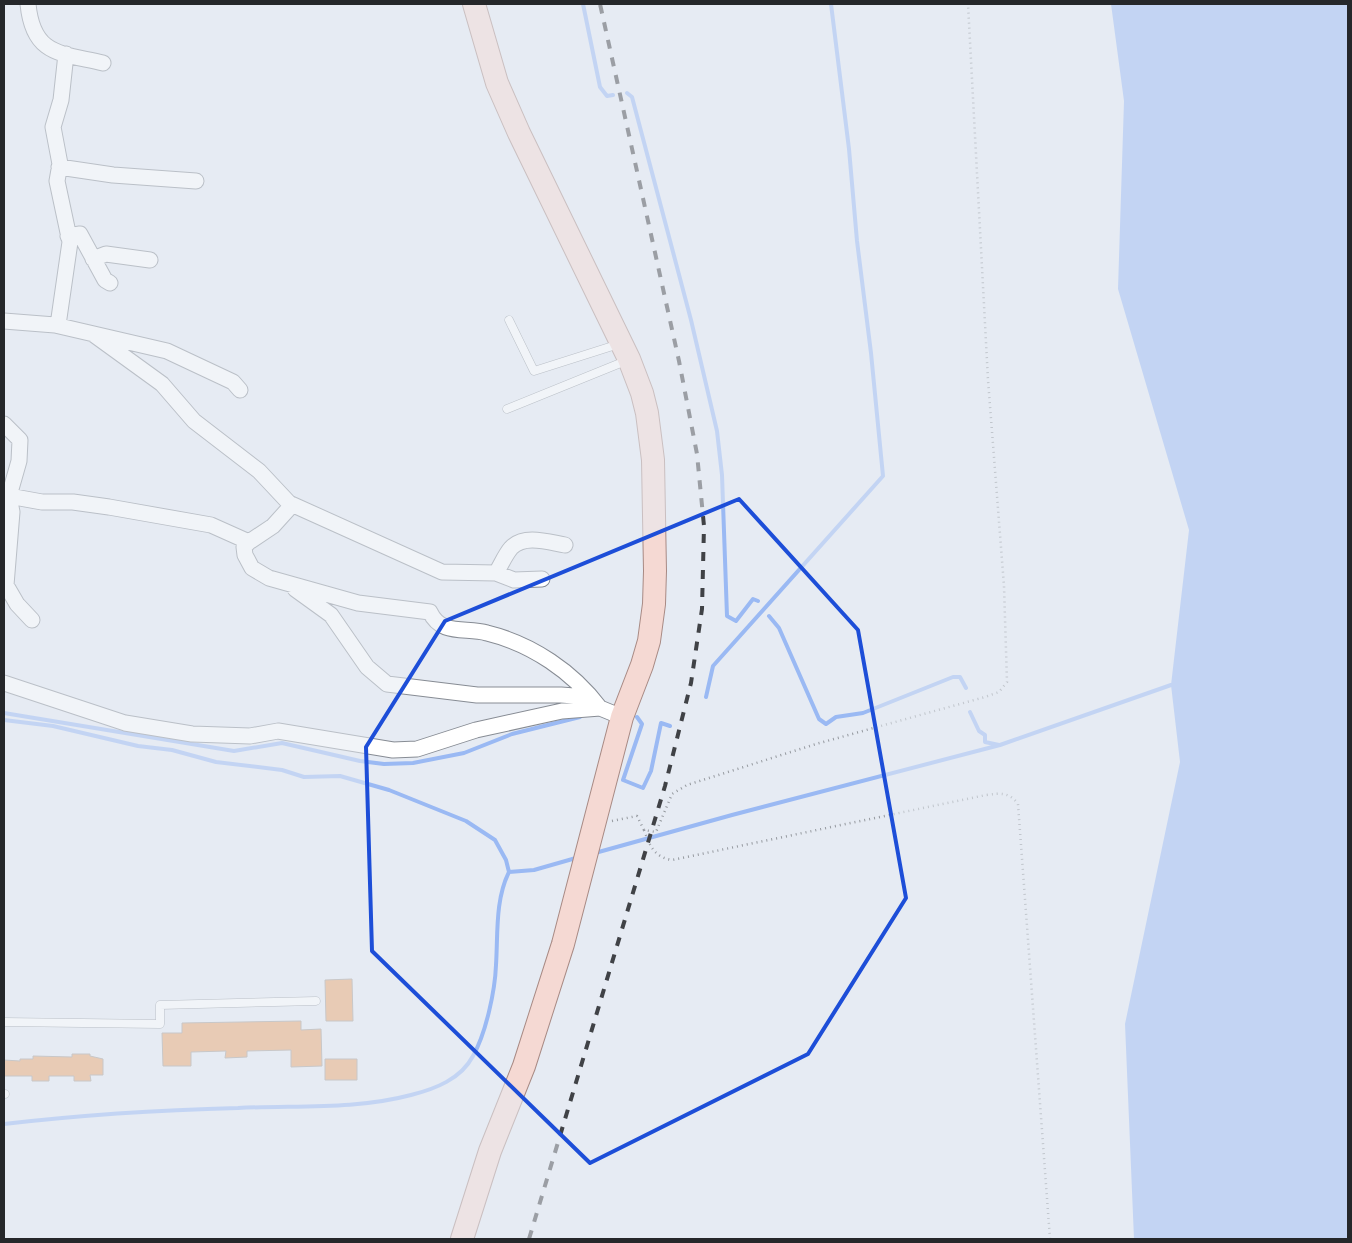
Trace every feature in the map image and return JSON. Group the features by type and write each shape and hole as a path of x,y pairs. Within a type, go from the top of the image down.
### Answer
{"main road":[{"path":"462,1239 490,1151 524,1066 563,944 622,717 649,641 654,604 655,571 651,436 642,393 625,352 538,176 508,108 489,60 474,4"}],"street":[{"path":"28,4 31,22 40,42 52,51 103,63"},
{"path":"58,326 70,242 56,181 59,167 53,127 61,100 66,54"},
{"path":"59,167 114,175 196,181"},
{"path":"68,236 80,234 105,280 110,283"},
{"path":"93,259 106,254 150,260"},
{"path":"4,321 58,326 167,351 233,382 240,390"},
{"path":"93,334 162,384 194,421 259,471 292,504 442,572 496,572 514,580 542,579"},
{"path":"4,424 20,440 19,461 6,497 12,512 6,585 17,604 32,620"},
{"path":"6,497 42,502 73,502 211,525 249,542"},
{"path":"292,504 273,526 244,547 245,555 252,568 269,578 358,603 430,612 440,625 456,630 485,632 499,636 548,659 585,688 600,708"},
{"path":"496,572 511,548 520,542 533,540 565,545"},
{"path":"288,583 331,615 367,667 387,684 477,695 543,694 574,696 622,717"},
{"path":"4,683 125,723 192,734 250,736 278,731 393,750 418,749 507,722 562,711 600,708"}],"lane":[{"path":"509,320 534,371 625,352"},
{"path":"507,409 625,352"},
{"path":"4,1022 160,1024 160,1006 316,1001"}],"path":[{"path":"644,830 656,832 672,794 687,785 816,744 985,697 999,692 1007,682 1004,586 988,380 968,4"},
{"path":"591,833 637,816 654,852 664,859 672,860 986,795 1012,796 1018,804 1025,873 1050,1239"}],"highlighted area":[{"path":"739,499 858,630 906,898 808,1054 590,1163 372,951 366,747 445,621"}],"water":[{"path":"1111,4 1348,4 1348,1239 1134,1239 1125,1024 1180,762 1171,685 1189,530 1118,289 1124,101"}],"building":[{"path":"352,979 353,1021 326,1021 325,980"},
{"path":"301,1021 301,1030 321,1029 322,1066 291,1067 291,1050 247,1051 247,1057 225,1058 226,1051 191,1052 191,1066 163,1066 162,1033 182,1033 182,1023"},
{"path":"72,1054 90,1054 90,1056 103,1059 103,1075 90,1075 91,1081 74,1081 74,1076 49,1076 49,1081 32,1081 32,1076 4,1076 4,1060 20,1061 20,1059 33,1059 33,1056 72,1057"},
{"path":"325,1059 357,1059 357,1080 325,1080"}],"waterway":[{"path":"583,4 600,87 607,96 613,95"},
{"path":"706,697 713,666 883,476 871,353 857,241 849,149 831,4"},
{"path":"627,93 632,97 691,320 717,431 722,475 727,616 736,621 753,599 758,601"},
{"path":"769,616 779,628 819,719 826,724 836,717 863,713 953,677 960,677 966,688"},
{"path":"595,853 1000,745 1171,685"},
{"path":"970,712 979,731 985,735 985,742 999,745"},
{"path":"4,713 234,751 282,743 360,761 384,764 413,763 464,753 512,734 580,717"},
{"path":"637,717 642,724 623,780 643,788 651,771 661,723 670,726"},
{"path":"4,720 53,726 138,746 172,750 216,762 282,770 304,777 340,776 389,790 466,821 495,840 506,860 509,872 534,870 576,858"},
{"path":"4,1124 150,1112 347,1105 390,1100 438,1086 454,1077 468,1064 478,1047 486,1024 495,975 499,906 509,872"}],"railway":[{"path":"529,1239 665,786 691,683 702,609 704,526 697,454 679,361 600,4"}]}
